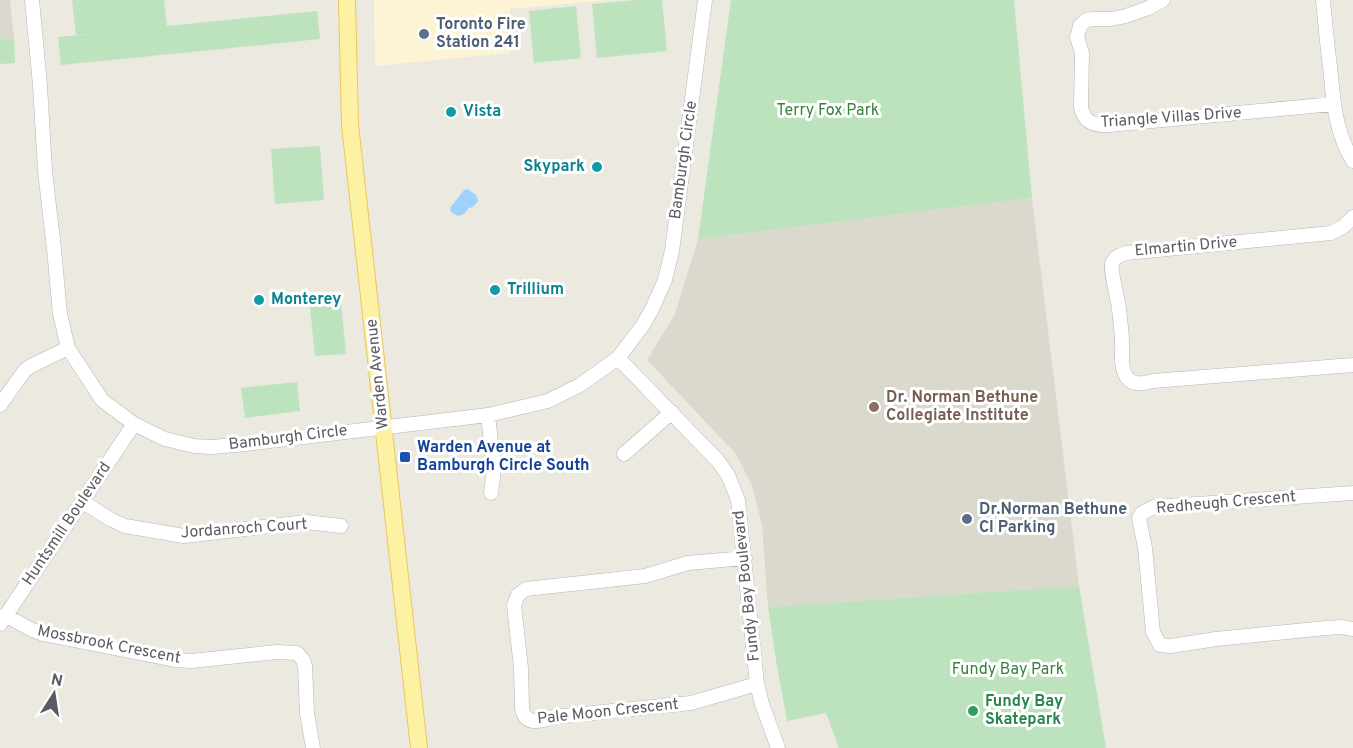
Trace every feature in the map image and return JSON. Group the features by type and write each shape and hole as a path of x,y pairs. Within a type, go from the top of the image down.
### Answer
{"main road":[{"name":"Warden Avenue","path":"347,0 350,125 419,748"}],"street":[{"name":"Bamburgh Circle","path":"32,0 45,171 60,314 68,348 102,400 135,424 165,439 194,446 212,447 488,415 548,400 580,385 618,358 643,325 665,280 672,251 705,0"},
{"name":"Triangle Villas Drive","path":"1163,0 1126,16 1091,19 1080,26 1077,37 1082,53 1081,107 1083,115 1090,123 1109,125 1333,104"},
{"path":"1323,0 1333,104 1345,147 1353,161"},
{"name":"Elmartin Drive","path":"1353,217 1344,226 1331,232 1126,253 1113,260 1111,267 1118,303 1123,365 1125,375 1133,383 1353,364"},
{"path":"0,405 25,370 68,348"},
{"name":"Fundy Bay Boulevard","path":"618,358 672,412 718,461 728,475 740,505 757,684 778,748"},
{"path":"624,454 672,412"},
{"path":"488,415 494,470 491,494"},
{"name":"Huntsmill Boulevard","path":"2,620 135,424"},
{"name":"Redheugh Crescent","path":"1353,493 1154,507 1142,513 1139,518 1145,548 1152,632 1160,645 1171,646 1326,628 1353,629"},
{"name":"Jordanroch Court","path":"82,502 125,526 184,536 306,522 341,526"},
{"name":"Pale Moon Crescent","path":"745,558 688,563 645,576 526,589 518,595 514,605 521,668 522,708 526,718 538,722 554,717 691,703 757,684"},
{"name":"Mossbrook Crescent","path":"2,620 43,634 175,660 191,661 277,652 297,653 305,666 307,713 313,748"}],"shaded area":[{"path":"0,0 10,0 14,39 0,40"},
{"path":"374,0 609,0 510,9 510,53 375,66"},
{"name":"Dr. Norman Bethune Collegiate Institute","path":"1032,198 1079,586 768,607 762,525 752,485 736,454 647,360 675,314 698,239"}],"green space":[{"path":"72,0 164,0 167,26 317,11 320,39 61,65 58,37 102,33 76,35"},
{"path":"662,0 667,51 597,58 592,4"},
{"name":"Terry Fox Park","path":"731,0 1014,0 1032,198 698,239"},
{"path":"576,6 581,58 534,63 529,11"},
{"path":"14,39 15,63 0,64 0,40"},
{"path":"320,146 324,200 275,204 271,149"},
{"path":"340,294 346,354 315,356 309,297"},
{"path":"297,382 300,411 245,418 241,388"},
{"name":"Fundy Bay Park","path":"1079,586 1106,748 839,748 826,713 787,721 768,607"}],"water":[{"path":"468,189 476,195 478,201 464,214 458,216 451,212 450,208 464,190"}],"place":[{"name":"Toronto Fire Station 241","path":"424,34"},
{"name":"Vista","path":"451,112"},
{"name":"Skypark","path":"597,167"},
{"name":"Trillium","path":"495,290"},
{"name":"Monterey","path":"259,300"},
{"name":"Dr. Norman Bethune Collegiate Institute","path":"874,407"},
{"name":"Warden Avenue at Bamburgh Circle South","path":"405,457"},
{"name":"Dr.Norman Bethune CI Parking","path":"967,519"},
{"name":"Fundy Bay Skatepark","path":"973,711"}]}
